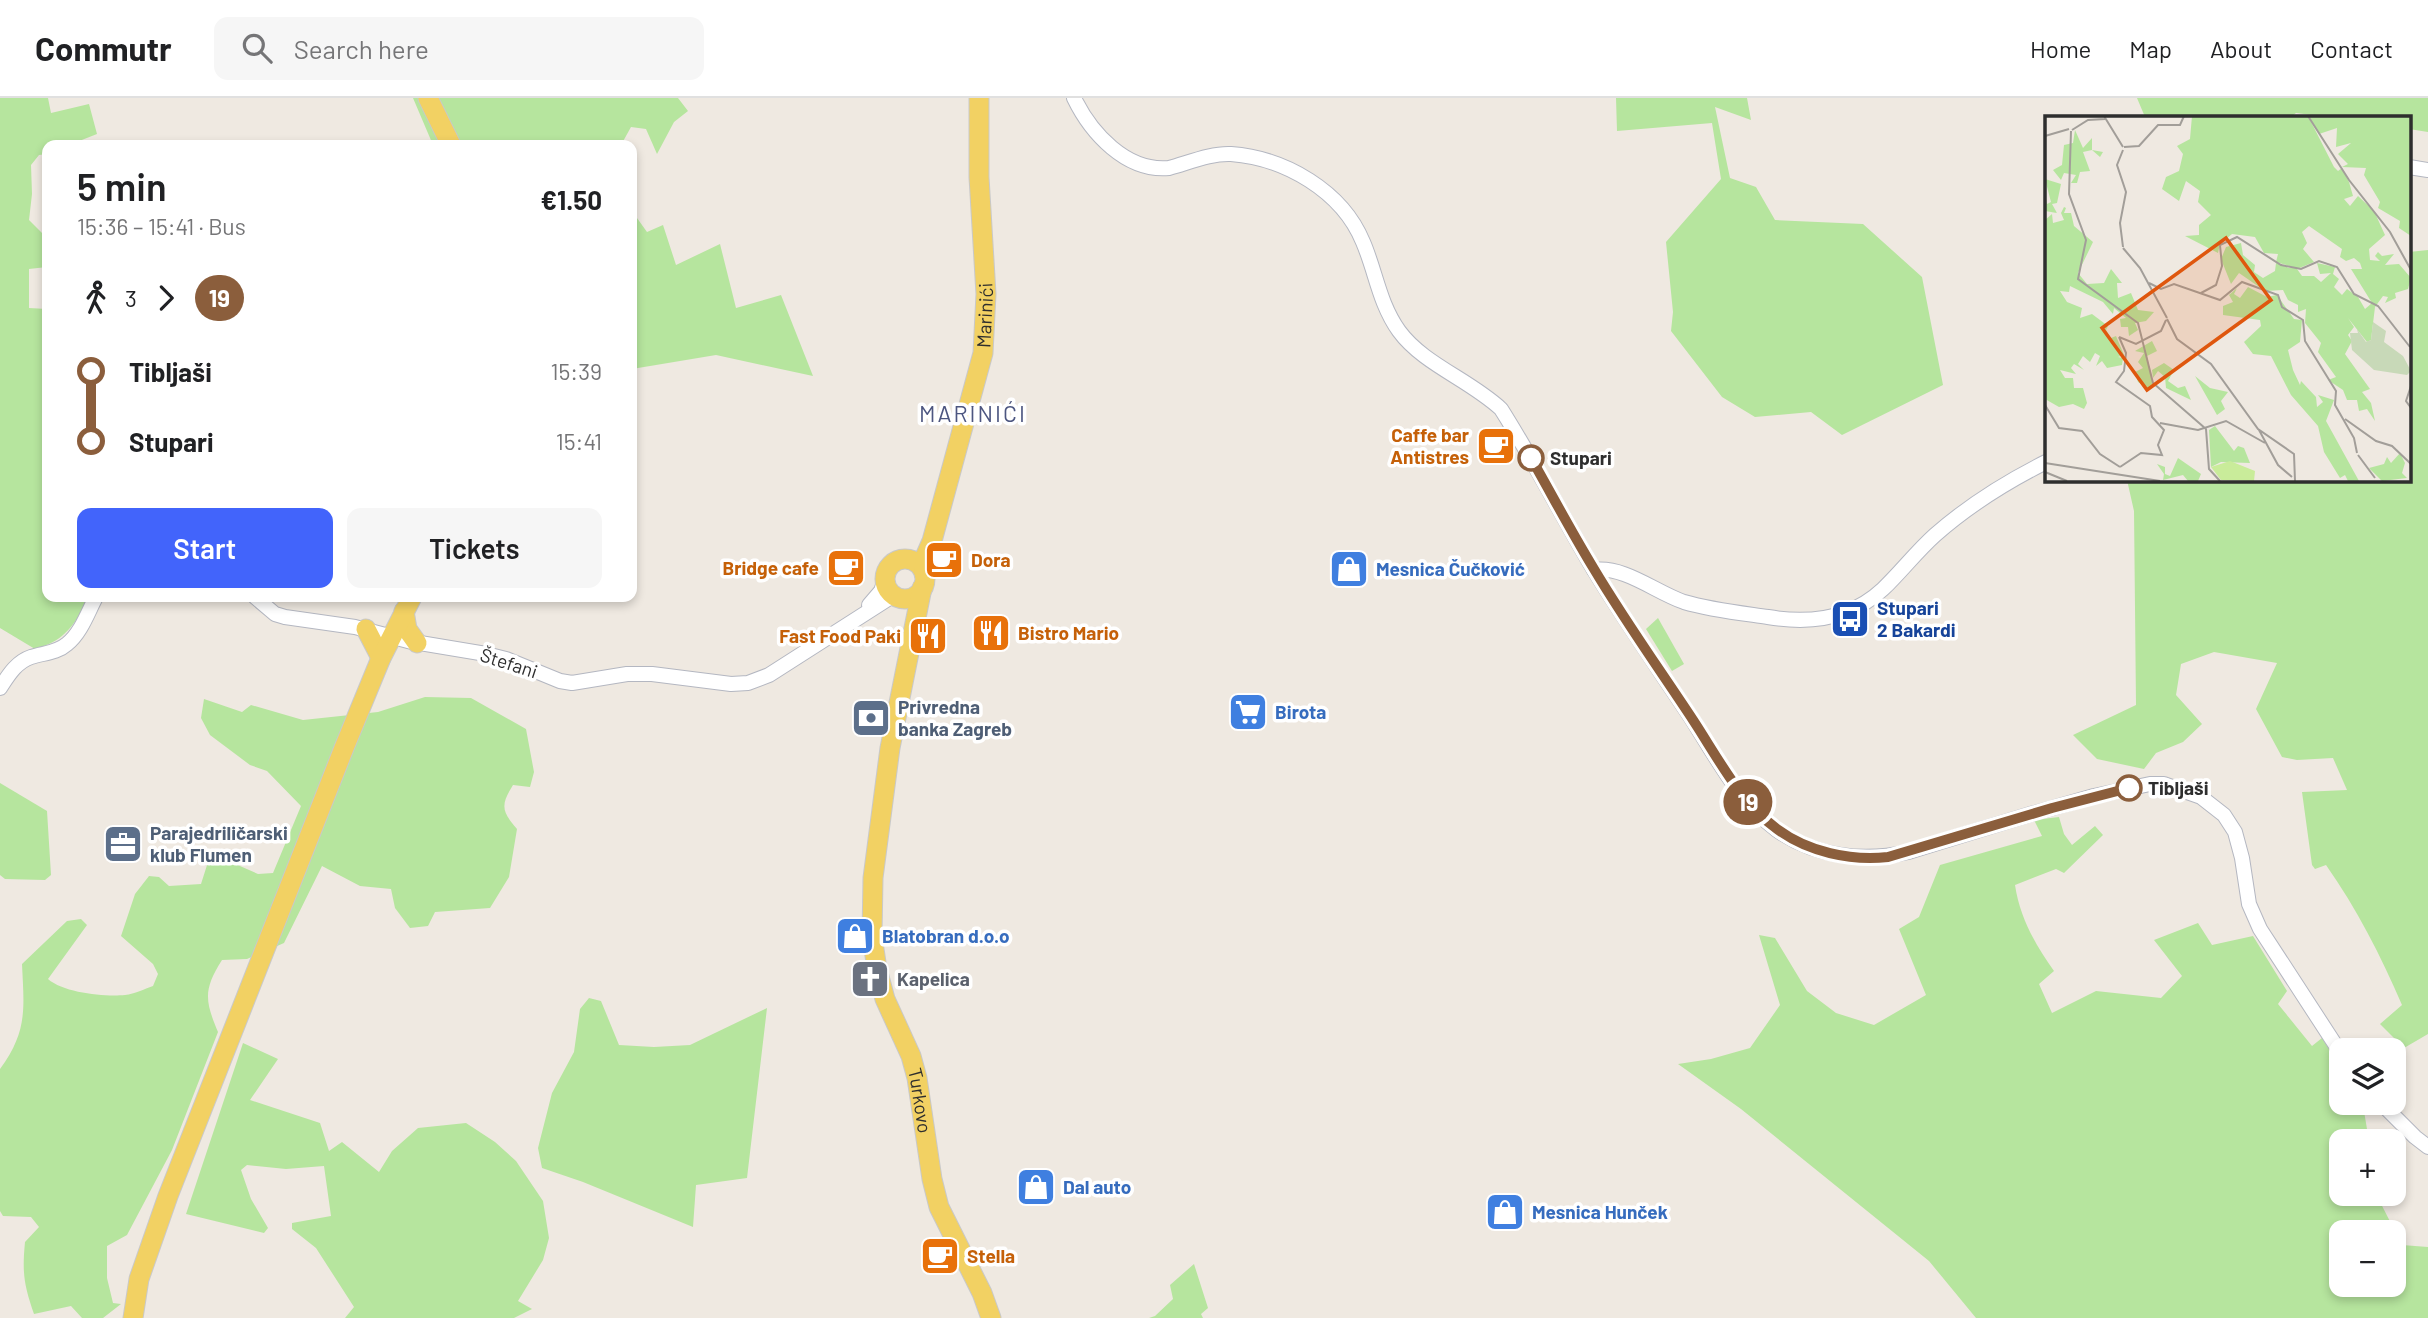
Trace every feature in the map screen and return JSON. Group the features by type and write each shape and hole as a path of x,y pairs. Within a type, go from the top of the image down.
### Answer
{"main road":[{"path":"428,98 449,140"},
{"name":"Marinići","path":"873,878 890,748 923,581 925,556 983,353 986,294 979,177 979,98"},
{"name":"Marinići","path":"910,640 909,613 885,574 891,564 907,559 919,548 935,525"},
{"path":"907,559 918,564 923,581"},
{"name":"Marinići","path":"893,591 913,597 923,581"},
{"path":"133,1318 139,1279 152,1242 381,658 408,604"},
{"path":"408,604 407,629 417,642"},
{"path":"366,629 381,658"},
{"name":"Turkovo","path":"873,878 872,936 877,969 885,999 911,1056 917,1078 932,1179 939,1207 982,1293 991,1318"}],"street":[{"path":"1074,98 1096,132 1124,158 1158,169 1231,154 1270,161 1309,180 1339,203 1364,242 1380,296 1400,332 1413,346 1478,389 1501,409 1594,570 1749,803 1763,818 1791,839 1825,853 1868,858 1888,857 2094,796 2164,783 2201,797 2224,815 2235,832 2249,904 2260,929 2331,1038"},
{"path":"2410,167 2428,170"},
{"path":"1594,570 1612,570 1684,602 1716,609 1783,620 1827,619 1857,608 1881,591 1936,534 2015,477 2045,462"},
{"name":"Marinići","path":"688,679 731,684 753,681 769,675 893,591"},
{"path":"0,688 21,663 66,646 80,628 93,602"},
{"name":"Štefani","path":"261,602 275,614 296,620 366,629 506,659 560,681 572,683 627,674 688,679"},
{"path":"2393,1115 2428,1147"}],"green space":[{"path":"0,98 48,98 51,113 89,104 97,134 82,140 42,140 42,155 31,165 29,220 42,233 42,268 29,269 29,308 42,309 42,602 87,602 62,636 35,649 0,628"},
{"path":"413,98 678,98 688,111 674,122 657,154 646,129 631,127 624,140 431,140"},
{"path":"1616,98 1747,98 1751,120 1715,107 1730,178 1756,187 1775,220 1863,224 1922,277 1943,385 1842,435 1811,412 1755,417 1722,397 1671,331 1673,312 1666,242 1721,179 1712,123 1617,131"},
{"path":"2137,98 2428,98 2428,132 2410,129 2410,116 2320,116 2296,113 2292,116 2145,116"},
{"path":"637,218 647,232 663,225 676,265 720,244 736,308 781,295 813,376 716,355 637,368"},
{"path":"2428,250 2428,1034 2406,1047 2406,1038 2394,1038 2380,1024 2402,1005 2377,951 2326,865 2315,869 2312,865 2302,792 2347,790 2333,758 2297,760 2282,757 2256,709 2277,663 2214,652 2181,664 2176,695 2202,724 2183,742 2156,753 2144,769 2097,759 2073,735 2136,705 2134,511 2127,481 2410,481 2410,252"},
{"path":"1658,618 1684,664 1672,671 1646,629"},
{"path":"425,697 471,698 526,729 534,772 530,787 513,785 506,798 504,808 517,829 509,877 490,908 435,912 428,926 410,928 395,908 391,889 360,886 322,866 284,943 247,959 222,960 212,980 208,996 210,1012 218,1032 172,1150 127,1235 107,1246 107,1278 113,1303 121,1304 103,1318 82,1318 71,1306 34,1314 25,1279 24,1253 25,1242 39,1227 31,1217 3,1216 0,1211 0,1069 20,1031 23,1007 22,964 67,921 81,919 87,925 48,979 64,988 96,995 125,995 153,986 158,974 153,964 121,936 135,894 149,876 159,877 169,886 201,884 208,862 217,856 258,874 273,873 301,806 267,771 250,765 210,735 201,718 204,699 242,712 251,705 303,720 378,712"},
{"path":"0,783 47,811 51,875 45,880 5,879 0,875"},
{"path":"2059,817 2064,834 2072,845 2095,826 2103,835 2064,873 2056,869 2015,885 2029,930 2054,971 2039,984 2052,1013 2096,991 2161,998 2182,976 2154,940 2198,923 2212,945 2253,936 2287,991 2278,1004 2312,1046 2322,1038 2329,1049 2329,1115 2365,1115 2367,1129 2329,1129 2329,1206 2382,1206 2389,1220 2329,1220 2329,1297 2406,1297 2406,1245 2428,1247 2428,1318 1976,1318 1929,1261 1741,1109 1678,1064 1711,1059 1750,1048 1780,1005 1759,935 1775,938 1807,991 1836,1013 1874,1025 1926,995 1899,929 1919,917 1940,865 2042,836 2034,820"},
{"path":"589,998 601,1001 619,1045 654,1047 690,1045 767,1008 747,1178 696,1185 693,1227 542,1168 538,1148 552,1093 574,1052 580,1009"},
{"path":"243,1043 278,1059 250,1100 320,1123 329,1151 342,1142 379,1172 392,1151 418,1128 466,1123 495,1142 516,1161 543,1201 549,1238 543,1260 518,1301 532,1309 514,1318 345,1318 354,1307 316,1248 292,1229 292,1223 331,1216 324,1166 286,1169 247,1165 241,1170 251,1199 268,1228 264,1233 186,1214"},
{"path":"1194,1264 1208,1308 1201,1314 1203,1318 1149,1318 1155,1316 1173,1299 1170,1285"}],"bus line":[{"name":"19","path":"1531,458 1594,570 1720,762 1749,803 1777,830 1791,839 1825,853 1868,858 1888,857 2129,788"}],"place":[{"name":"Caffe bar Antistres","path":"1496,446"},
{"name":"Stupari","path":"1531,458"},
{"name":"Dora","path":"944,560"},
{"name":"Bridge cafe","path":"846,568"},
{"name":"Mesnica Čučković","path":"1349,569"},
{"name":"Stupari 2 Bakardi","path":"1850,619"},
{"name":"Bistro Mario","path":"991,633"},
{"name":"Fast Food Paki","path":"928,636"},
{"name":"Birota","path":"1248,712"},
{"name":"Privredna banka Zagreb","path":"871,718"},
{"name":"Tibljaši","path":"2129,788"},
{"name":"Parajedriličarski klub Flumen","path":"123,844"},
{"name":"Blatobran d.o.o","path":"855,936"},
{"name":"Kapelica","path":"870,979"},
{"name":"Dal auto","path":"1036,1187"},
{"name":"Mesnica Hunček","path":"1505,1212"},
{"name":"Stella","path":"940,1256"}],"district":[{"name":"MARINIĆI","path":"973,414"}]}
